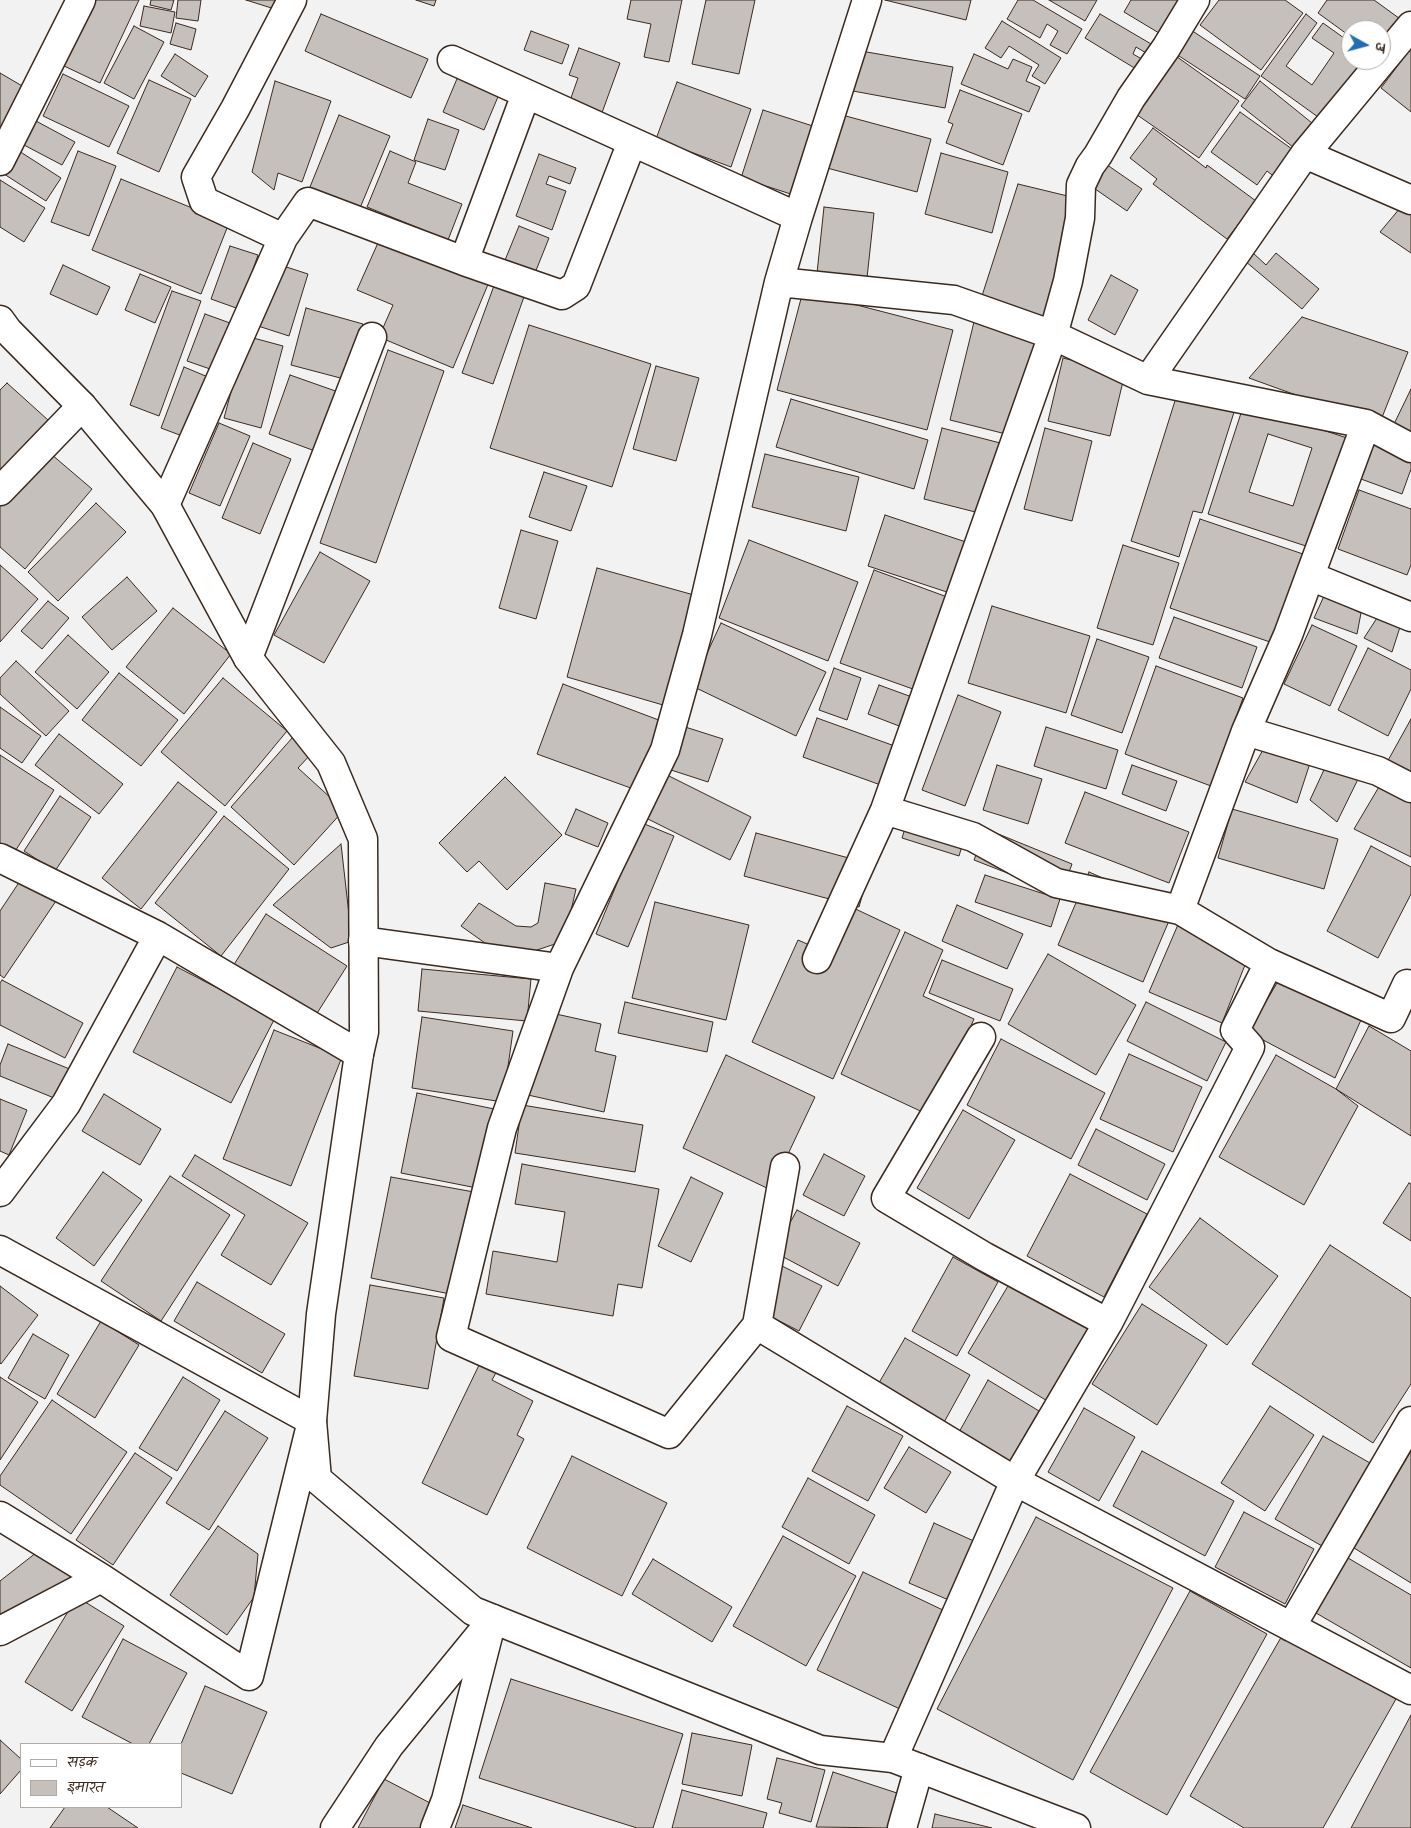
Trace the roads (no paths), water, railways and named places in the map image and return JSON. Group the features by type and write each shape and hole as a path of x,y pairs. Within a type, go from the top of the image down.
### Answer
{"street":[{"path":"0,162 80,0"},
{"path":"283,238 204,201 196,177 235,109 292,0"},
{"path":"784,1167 757,1325 669,1434 451,1337 502,1128 559,968 665,750 697,635 779,282 867,0"},
{"path":"817,959 885,810 1053,335 1068,281 1080,218 1081,185 1090,166 1131,98 1166,48 1195,0"},
{"path":"1148,380 1305,154 1411,26"},
{"path":"452,60 798,217"},
{"path":"464,261 526,94"},
{"path":"165,504 283,238 308,202 562,296 576,286 632,142"},
{"path":"1305,154 1411,200"},
{"path":"779,282 954,300 1053,335 1148,380 1366,424 1411,448"},
{"path":"0,320 8,331 82,406 165,504 248,658 331,763 363,839 364,1032 359,1054 321,1314 312,1421 249,1676 101,1578 0,1516"},
{"path":"248,658 372,337"},
{"path":"0,491 82,406"},
{"path":"1180,910 1246,731 1288,635 1366,424"},
{"path":"1310,576 1411,617"},
{"path":"1246,731 1378,771 1411,788"},
{"path":"885,810 972,836 1056,883 1180,910 1270,963 1391,1018 1410,982"},
{"path":"0,858 158,936 359,1054"},
{"path":"0,1192 66,1104 158,936"},
{"path":"363,942 559,968"},
{"path":"894,1758 1015,1481 1108,1323 1250,1047 1235,1030 1270,963"},
{"path":"981,1037 886,1198 985,1257 1108,1323"},
{"path":"0,1250 312,1421"},
{"path":"757,1325 1015,1481 1411,1690"},
{"path":"312,1421 317,1479 473,1611 820,1750 894,1758 1076,1828"},
{"path":"1291,1627 1411,1421"},
{"path":"0,1631 101,1578"},
{"path":"335,1828 389,1746 493,1619"},
{"path":"435,1828 446,1800 493,1619"},
{"path":"902,1828 919,1768"}]}
